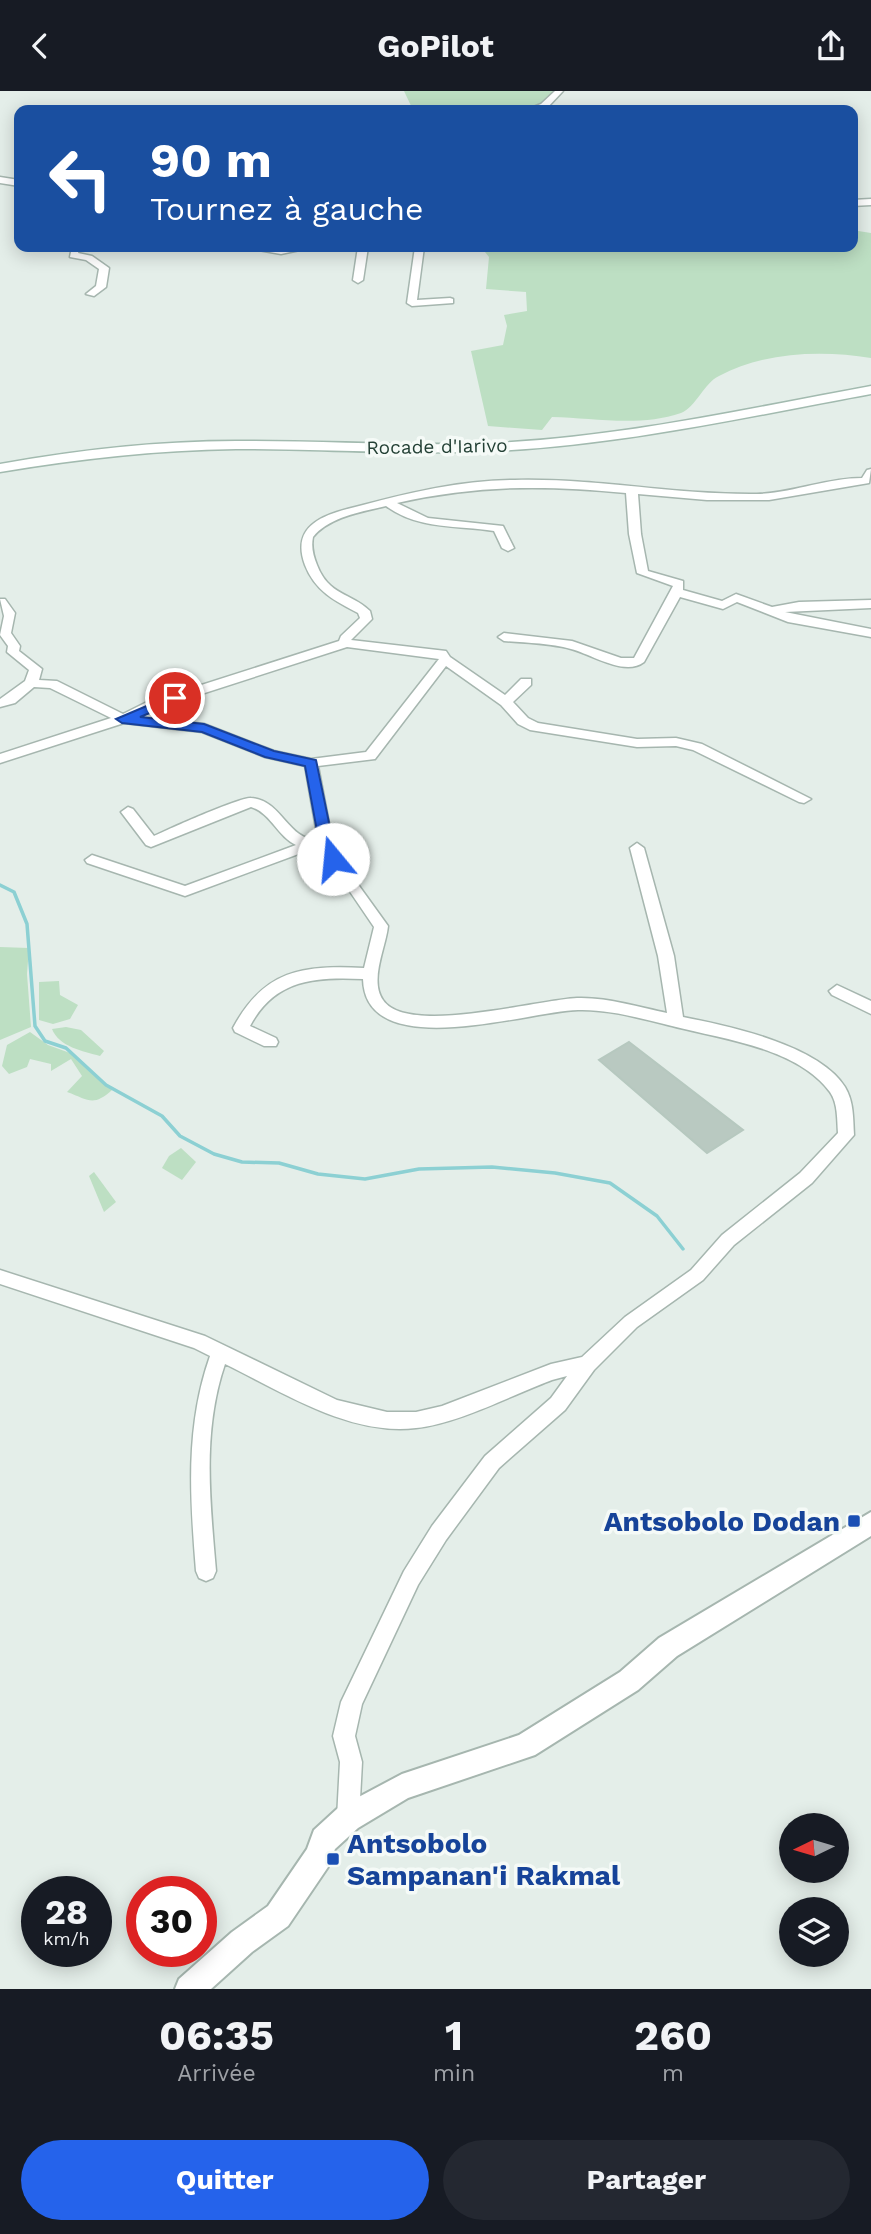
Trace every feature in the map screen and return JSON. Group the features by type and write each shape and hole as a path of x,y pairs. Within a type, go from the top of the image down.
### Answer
{"main road":[{"name":"Rocade d'Iarivo","path":"0,461 84,450 205,441 441,443 557,437 871,383"},
{"name":"Rocade d'Iarivo","path":"0,468 119,453 203,447 442,448 561,442 871,390"}],"street":[{"path":"545,105 559,91"},
{"path":"74,252 73,255 89,258 104,268 101,287 92,294"},
{"path":"358,280 362,252"},
{"path":"418,252 412,303 450,301"},
{"path":"346,643 345,639 366,619 364,611 325,592 316,580 306,552 306,543 309,534 323,522 388,502 489,484 628,488 739,497 782,495 848,480 869,480"},
{"path":"504,637 572,645 620,662 638,662 679,584 643,573 635,534 632,493 628,488"},
{"path":"388,502 404,514 436,524 499,529 508,548"},
{"path":"677,592 723,605 736,598 776,610 792,619 871,633"},
{"path":"0,703 10,700 31,683 36,669 13,652 14,646 5,633 12,620 10,611 1,602"},
{"path":"776,610 799,606 871,604"},
{"path":"0,759 122,719 150,706 346,643 442,654 444,659 506,702 523,721 535,727 637,743 676,742 697,747 804,799"},
{"path":"31,683 52,684 122,719 204,728 270,754 311,763 370,756 444,659"},
{"path":"506,702 526,683"},
{"path":"311,763 326,844 333,859 381,926 371,974 371,989 375,1000 384,1010 408,1021 444,1021 578,1004 601,1005 764,1044 806,1063 836,1086 845,1110 846,1135 806,1178 728,1240 697,1275 631,1322 587,1364 558,1404 492,1462 439,1533 411,1578 352,1702 344,1736 351,1762 348,1818"},
{"path":"128,812 151,842 250,802 261,804 294,840 306,847"},
{"path":"92,860 185,891 306,847 326,844"},
{"path":"637,848 666,956 676,1022"},
{"path":"270,1042 241,1028 255,1003 267,991 323,973 371,974"},
{"path":"837,991 871,1008"},
{"path":"0,1277 199,1342 334,1408 387,1420 415,1420 443,1414 551,1372 587,1364"},
{"path":"206,1571 198,1478 199,1427 209,1380 220,1353"},
{"path":"189,1989 242,1942 278,1916 318,1857 324,1840 348,1818 402,1787 526,1746 629,1681 668,1647 871,1523"}],"green space":[{"path":"404,91 564,91 551,105 411,105"},
{"path":"858,231 871,233 871,358 813,354 755,362 714,379 696,401 681,413 650,420 552,417 542,430 488,426 471,351 503,345 507,326 504,315 527,311 526,292 486,289 489,257 485,252 858,252"},
{"path":"0,947 29,948 27,974 31,1027 0,1040"},
{"path":"59,981 60,995 78,1005 70,1019 53,1024 39,1020 39,982"},
{"path":"66,1027 81,1030 104,1051 100,1056 66,1044 52,1029"},
{"path":"30,1032 48,1045 70,1053 112,1090 95,1100 67,1092 82,1076 71,1059 51,1071 51,1064 30,1059 27,1067 9,1074 2,1066 7,1045"},
{"path":"181,1148 196,1162 182,1180 162,1168 169,1156"},
{"path":"94,1172 116,1202 104,1212 89,1176"}],"building":[{"path":"629,1042 743,1130 707,1153 599,1060"}],"waterway":[{"path":"0,885 14,892 27,924 35,1026 45,1041 66,1048 106,1085 162,1116 180,1136 214,1154 242,1162 279,1163 318,1174 365,1179 419,1169 492,1167 555,1173 610,1183 657,1216 683,1249"}],"place":[{"name":"Antsobolo Dodan","path":"854,1521"},
{"name":"Antsobolo Sampanan'i Rakmal","path":"333,1859"}],"route":[{"path":"175,698 122,719 204,728 270,754 311,763 326,842 333,859"}]}
